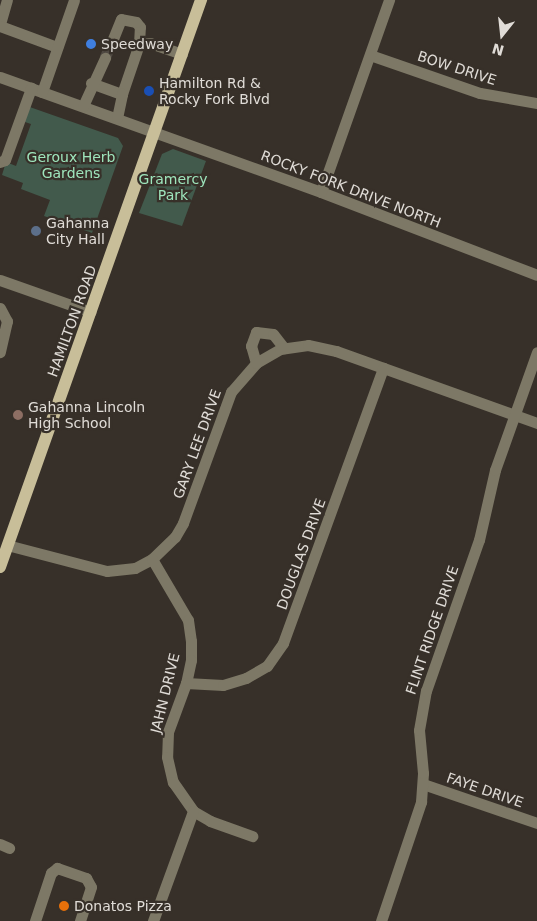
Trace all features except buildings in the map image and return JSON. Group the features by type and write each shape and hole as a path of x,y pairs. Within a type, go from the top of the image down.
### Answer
{"main road":[{"name":"HAMILTON ROAD","path":"0,567 201,0"}],"street":[{"path":"7,0 0,25 57,48"},
{"path":"0,162 5,160 57,48 74,0"},
{"path":"321,192 389,0"},
{"path":"113,39 119,21 124,18 140,27 139,44 122,94 117,118"},
{"path":"139,44 150,43 182,54"},
{"name":"BOW DRIVE","path":"370,55 480,93 537,103"},
{"path":"84,106 91,83 106,58"},
{"name":"ROCKY FORK DRIVE NORTH","path":"0,77 321,192 537,276"},
{"path":"91,83 122,94"},
{"path":"0,280 91,312"},
{"path":"0,308 7,321 0,352"},
{"path":"256,363 251,346 256,332 273,334 284,348"},
{"name":"GARY LEE DRIVE","path":"8,545 107,571 135,568 152,559 179,532 231,392 256,363 284,348 321,347 537,422"},
{"name":"FLINT RIDGE DRIVE","path":"380,921 415,825 423,784 419,730 422,707 479,540 489,488 537,352"},
{"name":"DOUGLAS DRIVE","path":"186,683 223,685 246,678 267,666 282,643 383,368"},
{"name":"JAHN DRIVE","path":"152,559 188,620 191,660 186,683 168,732 167,757 174,782 193,811"},
{"name":"FAYE DRIVE","path":"423,784 537,823"},
{"path":"153,921 193,811 210,822 252,836"},
{"path":"35,921 51,872 57,868 86,878 91,887 80,921"}],"green space":[{"name":"Geroux Herb Gardens","path":"24,105 118,138 123,146 92,233 44,216 50,200 21,189 23,183 2,175 6,162 16,166 31,124 19,120"},
{"name":"Gramercy Park","path":"173,149 206,161 182,226 139,213 162,154"}],"tunnel":[{"path":"105,58 113,39"}],"place":[{"name":"Speedway","path":"91,44"},
{"name":"Hamilton Rd & Rocky Fork Blvd","path":"149,91"},
{"name":"Gahanna City Hall","path":"36,231"},
{"name":"Gahanna Lincoln High School","path":"18,415"},
{"name":"Donatos Pizza","path":"64,906"}]}
